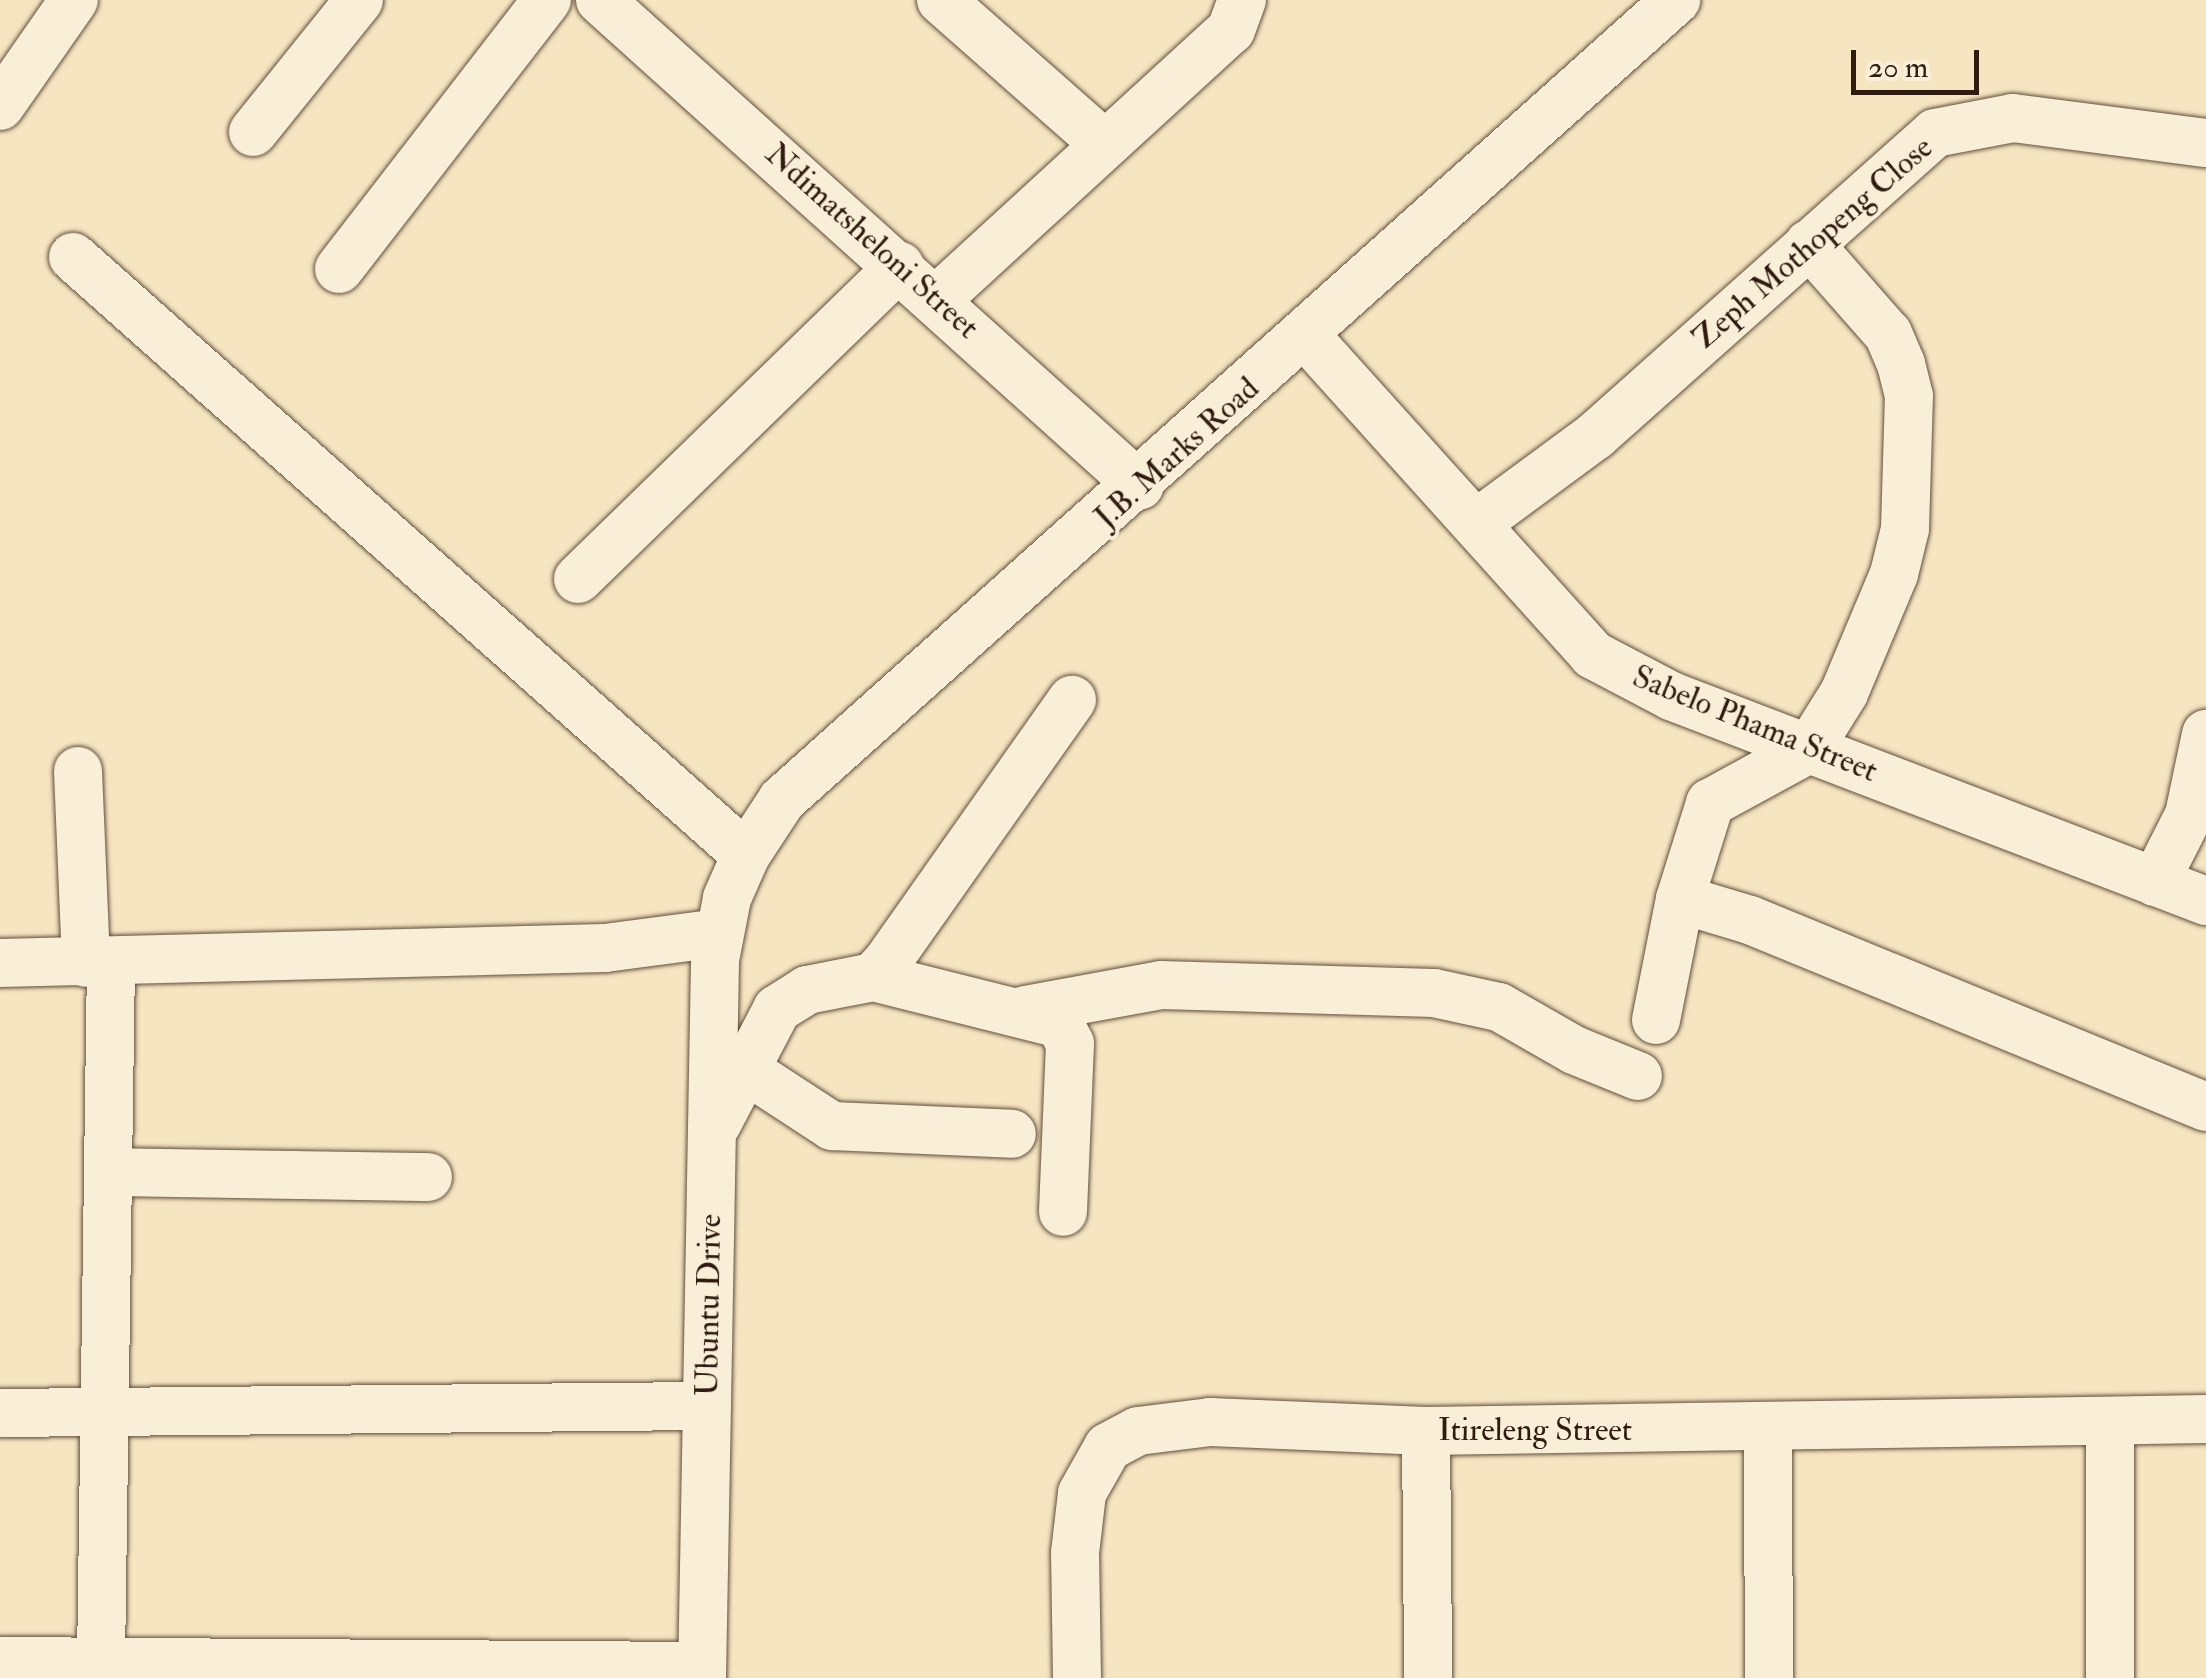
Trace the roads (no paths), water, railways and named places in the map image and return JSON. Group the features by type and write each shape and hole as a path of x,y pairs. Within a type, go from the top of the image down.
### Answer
{"street":[{"path":"0,106 74,0"},
{"path":"254,132 359,0"},
{"path":"338,269 547,0"},
{"name":"Ndimatsheloni Street","path":"600,0 937,299 1140,486"},
{"path":"941,0 1102,142"},
{"path":"937,299 1102,142 1231,30 1242,0"},
{"name":"J.B. Marks Road","path":"719,933 746,855 782,800 1140,486 1676,0"},
{"name":"Zeph Mothopeng Close","path":"1478,524 1595,436 1935,134 1971,122 2013,118 2206,143"},
{"path":"1656,1020 1680,898 1710,803 1809,748 1844,693 1894,574 1909,478 1909,396 1902,364 1888,334 1810,244"},
{"path":"73,257 746,855"},
{"path":"578,579 900,266"},
{"name":"Sabelo Phama Street","path":"1306,336 1593,656 1671,696 2206,901"},
{"path":"873,977 1072,700"},
{"path":"2155,882 2188,815 2206,734"},
{"path":"78,771 98,963 108,1172 104,1411 116,1667"},
{"path":"1680,898 1750,920 2206,1107"},
{"path":"0,964 605,948 719,933"},
{"name":"Ubuntu Drive","path":"702,1672 719,933"},
{"path":"712,1131 777,1009 790,998 873,977 1025,1010 1060,1024 1070,1044 1063,1212"},
{"path":"1025,1010 1161,985 1434,992 1500,1007 1574,1050 1638,1076"},
{"path":"746,1070 832,1126 1012,1134"},
{"path":"108,1172 428,1177"},
{"path":"0,1412 707,1406"},
{"name":"Itireleng Street","path":"1077,1678 1082,1493 1108,1447 1138,1431 1191,1423 1426,1431 1768,1429 2206,1419"},
{"path":"2110,1422 2110,1678"},
{"path":"1768,1429 1769,1678"},
{"path":"1426,1431 1428,1678"},
{"path":"0,1661 116,1667 702,1672"}]}
